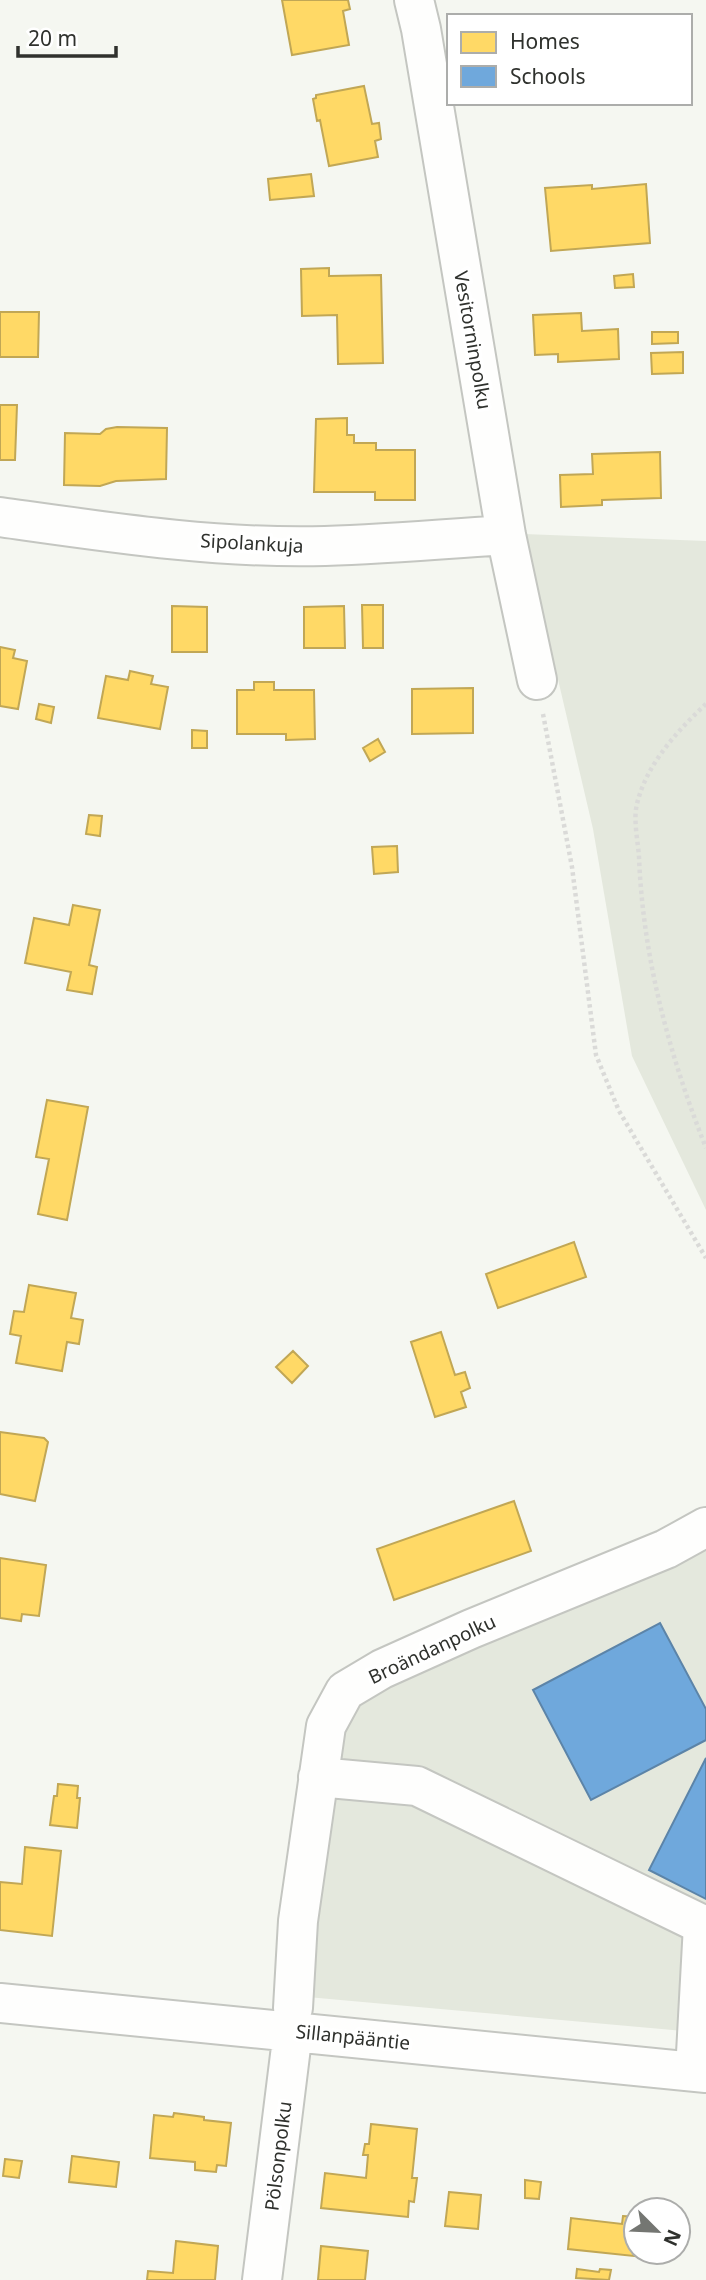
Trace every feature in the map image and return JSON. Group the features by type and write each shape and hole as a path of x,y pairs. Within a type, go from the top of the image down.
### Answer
{"street":[{"name":"Vesitorninpolku","path":"414,0 506,535 537,680"},
{"name":"Sipolankuja","path":"0,517 99,531 212,542 323,546 506,535"},
{"name":"Broändanpolku","path":"293,2020 298,1921 317,1777 326,1726 345,1691 382,1669 471,1629 666,1549 706,1527"},
{"path":"317,1777 417,1786 703,1925 700,2073"},
{"name":"Sillanpääntie","path":"0,2003 293,2020 700,2073"},
{"name":"Pölsonpolku","path":"262,2280 293,2020"}],"path":[{"path":"537,680 572,867 596,1055 619,1111 706,1258"},
{"path":"706,704 686,723 649,771 636,806 639,868 657,1000 669,1045 706,1148"}],"shaded area":[{"path":"524,534 706,541 706,1210 632,1056 593,829"},
{"path":"706,1508 706,2033 285,1995 315,1725"}],"building: Homes":[{"path":"282,0 348,0 350,9 343,11 349,45 292,55"},
{"path":"364,86 372,124 379,123 381,139 375,141 378,157 329,166 313,99 316,95"},
{"path":"311,174 314,196 270,200 268,179"},
{"path":"646,184 650,243 551,251 545,188 592,185 592,189"},
{"path":"329,268 329,276 381,275 383,363 338,364 337,315 302,316 301,269"},
{"path":"633,274 634,287 615,288 614,276"},
{"path":"0,312 39,312 38,357 0,357"},
{"path":"581,313 582,331 618,329 619,359 558,362 558,354 535,355 533,315"},
{"path":"652,332 678,332 678,343 652,344"},
{"path":"683,352 683,373 652,374 651,353"},
{"path":"0,405 17,405 15,460 0,460"},
{"path":"347,418 347,435 354,435 354,443 376,443 376,450 415,450 415,500 375,500 375,492 314,492 316,419"},
{"path":"167,428 166,479 116,481 100,486 64,485 65,433 100,434 106,429"},
{"path":"660,452 661,498 602,500 602,505 561,507 560,475 593,474 592,454"},
{"path":"362,605 383,605 383,648 363,648"},
{"path":"172,606 207,607 207,652 172,652"},
{"path":"344,606 345,648 304,648 304,607"},
{"path":"0,647 15,650 13,658 27,661 18,709 0,706"},
{"path":"130,671 153,676 151,684 168,687 160,729 98,718 106,676 128,680"},
{"path":"254,682 274,682 274,690 314,690 315,739 286,740 286,734 237,734 237,690 254,690"},
{"path":"473,688 473,733 412,734 412,689"},
{"path":"39,704 54,707 51,723 36,719"},
{"path":"192,730 207,731 207,748 192,748"},
{"path":"378,739 385,752 370,761 363,748"},
{"path":"89,815 102,816 100,836 86,834"},
{"path":"397,846 398,872 374,874 372,847"},
{"path":"73,905 100,910 89,965 97,967 92,994 67,990 71,972 25,963 34,918 69,925"},
{"path":"47,1100 88,1107 67,1220 38,1214 49,1159 36,1157"},
{"path":"574,1242 586,1277 498,1308 486,1274"},
{"path":"29,1285 76,1293 71,1318 83,1320 79,1344 67,1342 62,1371 16,1363 21,1336 10,1334 14,1311 24,1312"},
{"path":"441,1332 455,1375 465,1372 470,1388 461,1392 466,1407 435,1417 411,1342"},
{"path":"293,1351 308,1366 292,1383 276,1367"},
{"path":"0,1432 44,1438 48,1442 35,1501 0,1494"},
{"path":"514,1501 531,1551 394,1600 377,1549"},
{"path":"0,1558 46,1565 39,1616 22,1614 21,1621 0,1618"},
{"path":"58,1784 78,1786 77,1798 80,1798 77,1828 50,1825"},
{"path":"25,1847 61,1851 52,1936 0,1930 0,1882 22,1884"},
{"path":"174,2113 231,2123 226,2166 217,2165 216,2172 195,2170 195,2162 150,2158 154,2115 173,2117"},
{"path":"371,2124 417,2129 412,2178 417,2178 414,2202 409,2201 408,2217 321,2208 325,2173 366,2178 368,2155 363,2155 365,2144 369,2144"},
{"path":"72,2156 119,2162 116,2187 69,2182"},
{"path":"5,2159 22,2161 19,2178 3,2176"},
{"path":"525,2180 541,2182 539,2199 525,2198"},
{"path":"449,2192 481,2195 478,2229 445,2226"},
{"path":"571,2218 622,2224 622,2255 568,2249"},
{"path":"176,2241 218,2246 215,2280 147,2280 148,2271 173,2273"},
{"path":"321,2246 368,2251 365,2280 318,2280"},
{"path":"577,2269 599,2272 600,2269 611,2270 609,2280 576,2278"}],"building: Schools":[{"path":"660,1623 706,1709 706,1740 591,1800 533,1690"},
{"path":"706,1758 706,1899 649,1870"}]}
